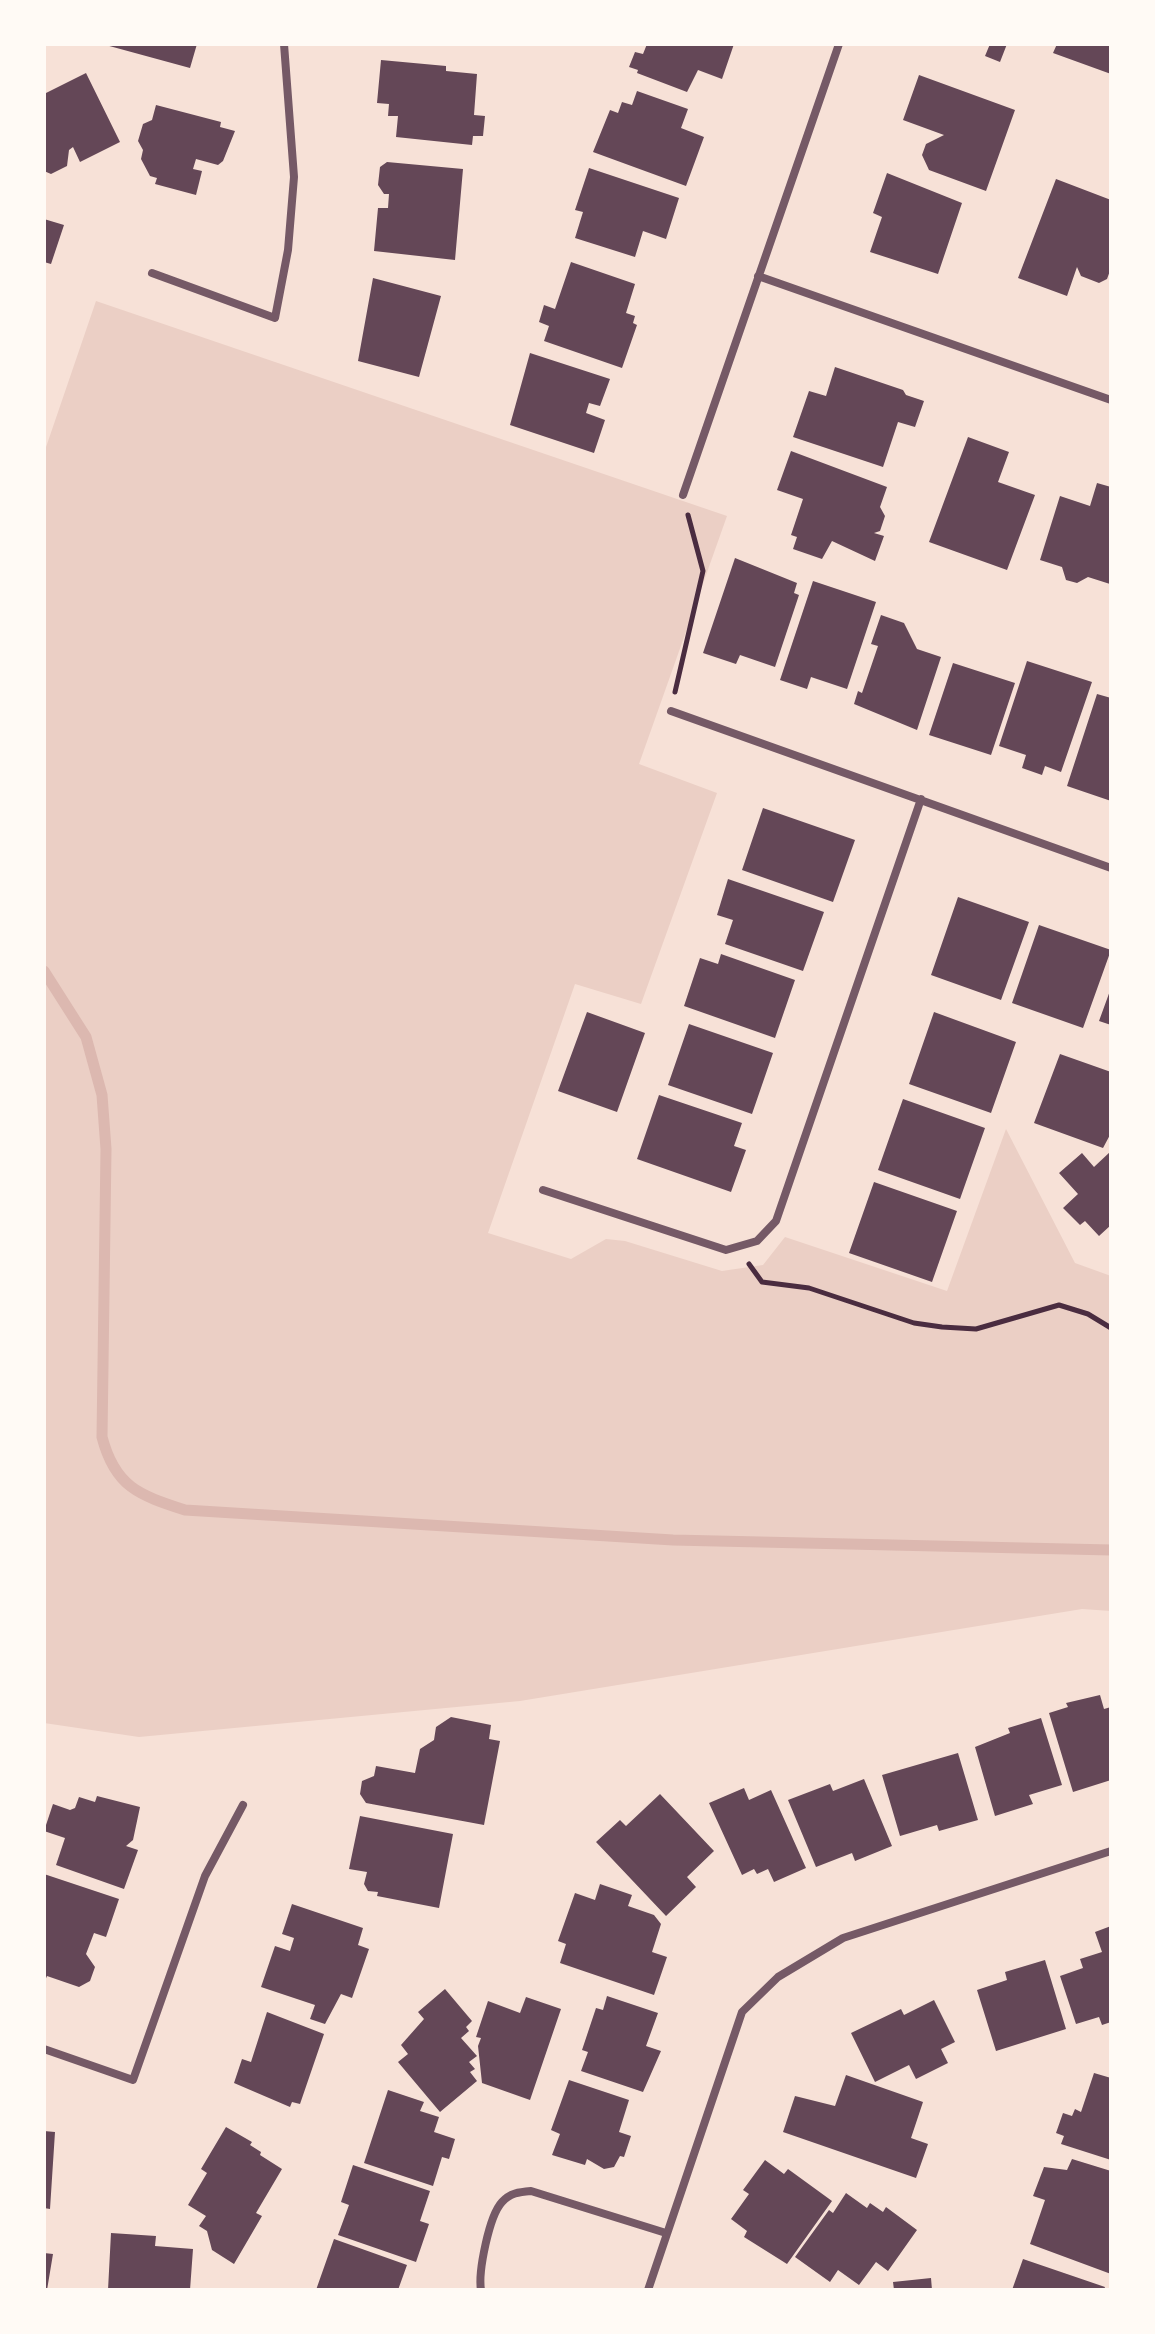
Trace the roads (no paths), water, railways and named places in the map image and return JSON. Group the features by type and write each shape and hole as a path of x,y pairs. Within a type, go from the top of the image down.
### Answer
{"street":[{"path":"152,273 275,318 288,250 294,177 284,44"},
{"path":"683,495 839,44"},
{"path":"758,276 1111,400"},
{"path":"671,711 1111,868"},
{"path":"543,1190 726,1250 757,1241 776,1221 921,799"},
{"path":"44,2049 133,2080 205,1876 243,1805"},
{"path":"648,2290 742,2012 778,1977 843,1938 1111,1851"},
{"path":"481,2290 478,2272 499,2205 514,2193 531,2191 666,2233"}],"waterway":[{"path":"44,971 86,1037 102,1095 106,1149 102,1437 114,1467 131,1487 142,1493 185,1510 673,1540 1111,1550"}]}
